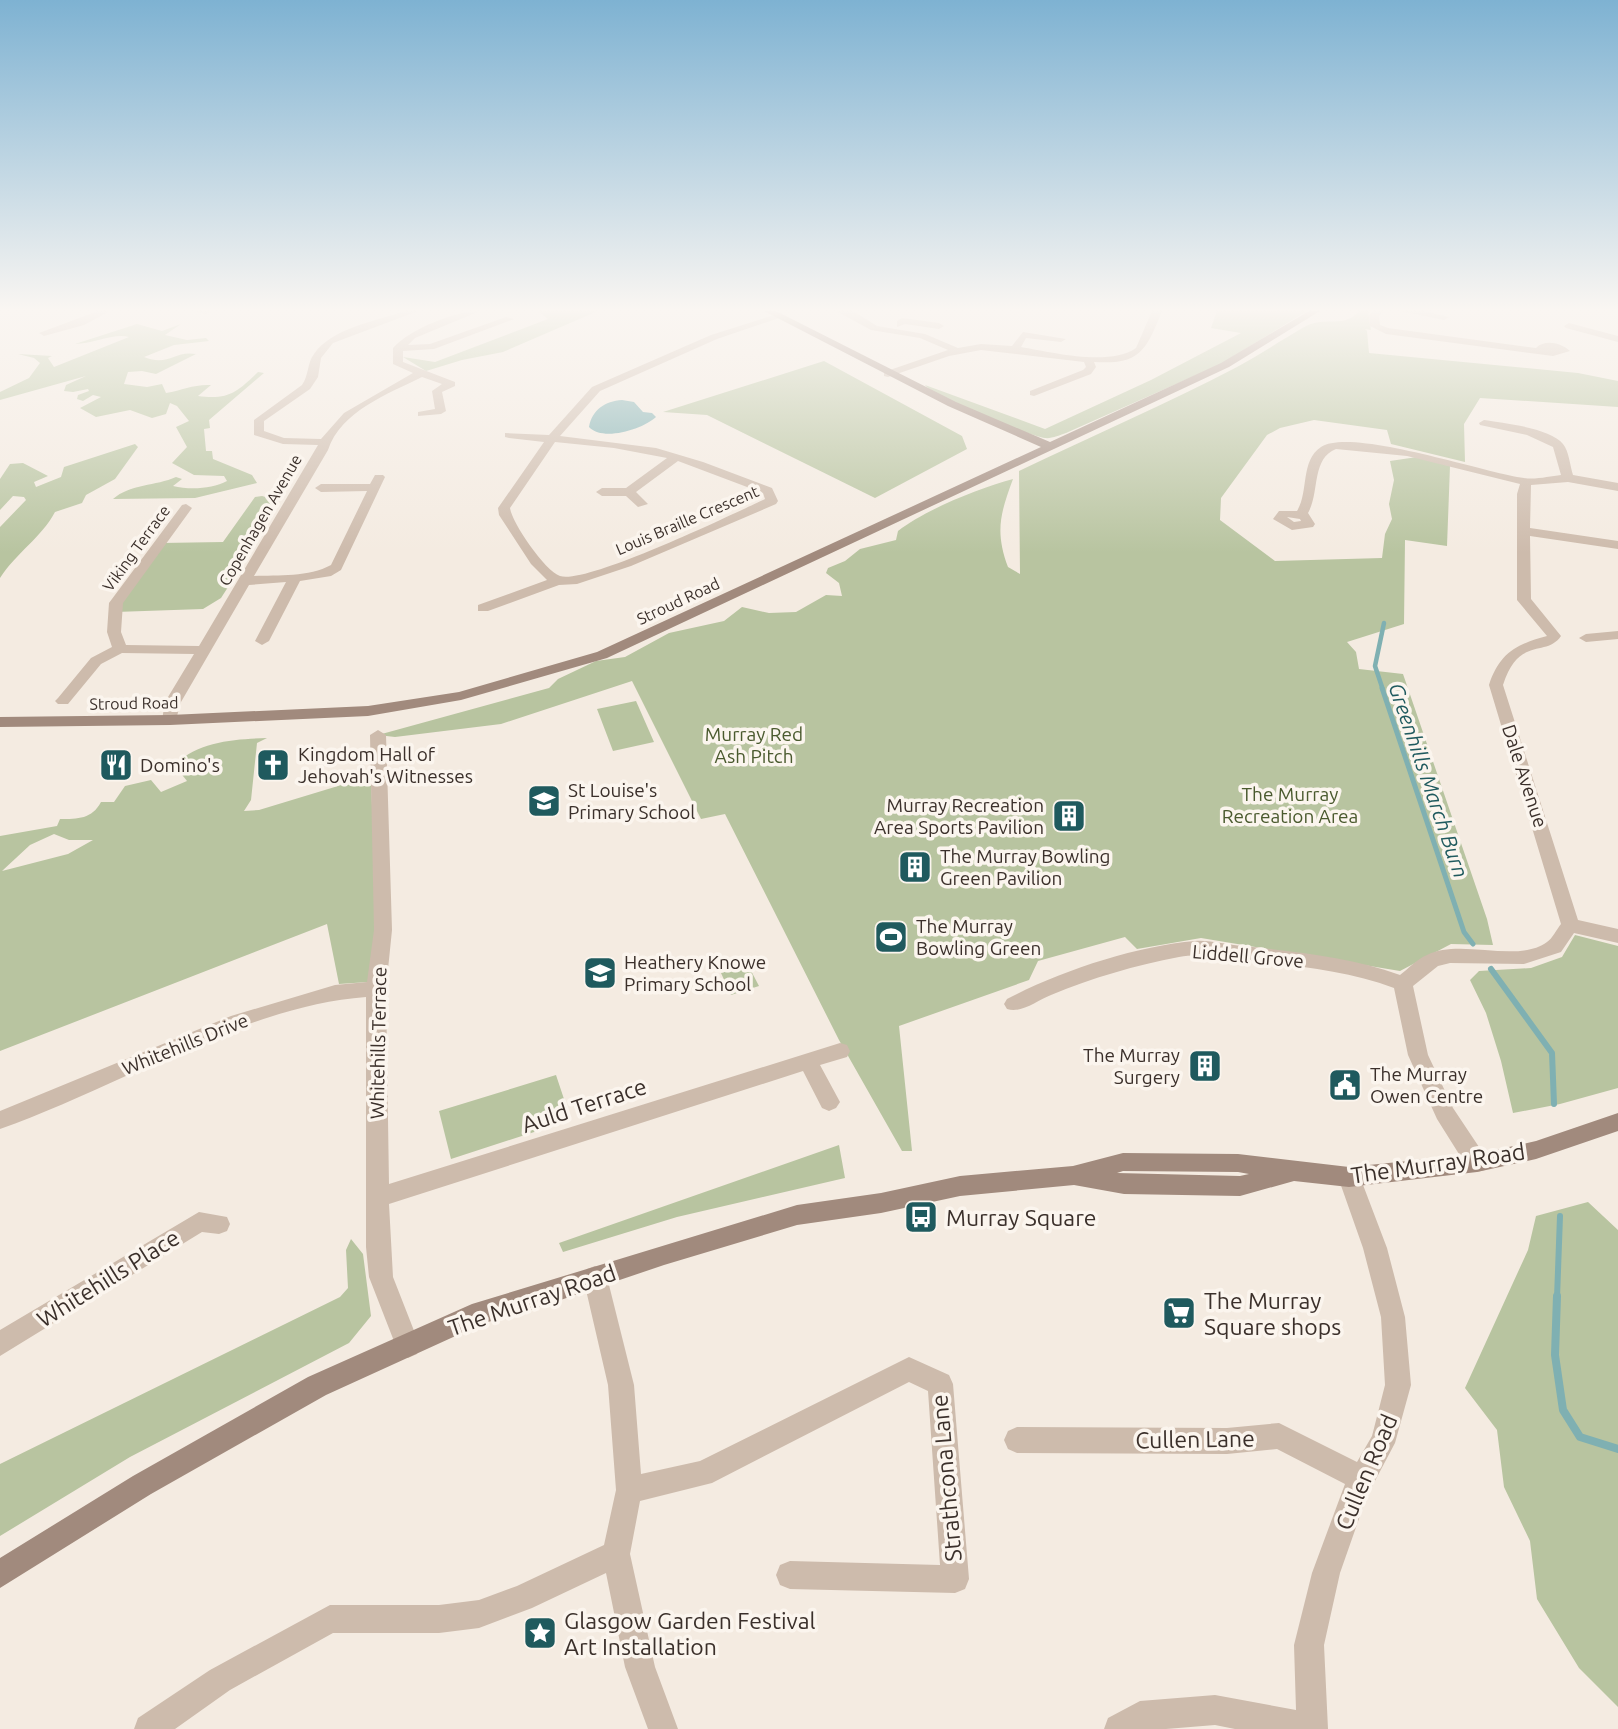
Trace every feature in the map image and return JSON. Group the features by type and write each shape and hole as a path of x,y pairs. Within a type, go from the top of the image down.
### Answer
{"street":[{"path":"299,392 259,420 258,433 283,441 323,442"},
{"name":"Copenhagen Avenue","path":"170,720 173,702 322,450 323,442 342,419 386,392"},
{"path":"422,414 441,411 437,392"},
{"path":"483,608 557,581 535,560 505,515 504,508 551,440 594,392"},
{"path":"927,392 1051,447"},
{"name":"Stroud Road","path":"0,722 170,720 368,711 461,696 602,654 1168,392"},
{"path":"1484,423 1521,429 1549,439 1558,445 1568,478"},
{"name":"Louis Braille Crescent","path":"509,435 624,446 676,457 768,491 772,501 631,562 577,581 557,581"},
{"path":"1301,514 1309,505 1312,471 1318,453 1324,447 1346,444 1383,448 1526,482 1568,478 1618,487"},
{"path":"603,492 629,492 676,457"},
{"path":"244,580 295,578 326,573 337,567 376,482 321,488"},
{"name":"Dale Avenue","path":"1526,482 1522,494 1524,600 1554,636 1552,639 1524,647 1507,657 1501,666 1496,685 1570,925"},
{"path":"629,492 642,504"},
{"name":"Viking Terrace","path":"120,649 114,632 116,603 186,508"},
{"path":"1524,531 1618,545"},
{"path":"262,641 295,578"},
{"path":"1586,638 1618,635"},
{"path":"63,701 96,661 120,649 205,650"},
{"name":"Whitehills Terrace","path":"378,735 383,930 376,989 376,1199 381,1277 408,1346"},
{"path":"1477,1163 1445,1113 1418,1055 1403,984 1432,961 1450,956 1524,957 1554,947 1570,925 1618,936"},
{"name":"Liddell Grove","path":"1014,1004 1024,998 1116,968 1199,948 1312,962 1390,978 1403,984"},
{"name":"Whitehills Drive","path":"0,1120 238,1021 335,992 376,989"},
{"name":"Auld Terrace","path":"376,1199 840,1051"},
{"path":"808,1061 829,1102"},
{"name":"The Murray Road","path":"0,1574 142,1485 306,1393 481,1312 528,1300 595,1276 797,1215 881,1203 960,1186 1073,1176 1124,1184 1240,1186 1296,1172 1349,1177 1477,1163 1541,1148 1618,1122"},
{"name":"Cullen Road","path":"1312,1728 1308,1645 1326,1573 1356,1490 1382,1443 1398,1385 1391,1278 1349,1177"},
{"name":"Whitehills Place","path":"0,1344 199,1222 219,1224"},
{"path":"595,1276 621,1385 629,1490 616,1554 640,1667 663,1729"},
{"name":"Strathcona Lane","path":"629,1490 703,1474 909,1369 940,1384 955,1579 790,1575"},
{"name":"Cullen Lane","path":"1017,1440 1227,1441 1279,1436 1362,1479"},
{"path":"149,1729 220,1680 330,1619 439,1619 479,1614 522,1598 616,1554"},
{"path":"1119,1729 1140,1716 1215,1710 1312,1728"}],"green space":[{"path":"1,392 30,392 0,400"},
{"path":"87,392 203,392 198,396 218,397 242,392 209,420 210,428 204,429 206,451 212,451 213,459 252,475 257,483 195,498 113,499 127,490 176,477 182,479 173,486 186,488 208,487 227,481 224,476 194,475 172,463 187,447 176,427 189,421 177,406 170,403 166,414 152,418 130,410 96,417 80,408 101,397 93,395 83,401 77,399 78,395"},
{"path":"727,392 880,392 962,436 967,449 875,498 707,415 663,412"},
{"path":"935,392 943,392 1045,429 1126,392 1159,392 1066,433 1045,438 982,415"},
{"path":"1188,392 1618,392 1618,407 1480,398 1464,424 1465,462 1391,444 1387,430 1314,420 1280,428 1267,435 1221,498 1220,520 1275,561 1382,558 1385,534 1392,519 1389,504 1394,480 1390,461 1417,457 1450,466 1447,546 1405,540 1404,624 1347,642 1356,652 1359,669 1403,674 1487,919 1493,945 1451,944 1400,971 1201,938 1137,949 1125,937 1038,961 1029,980 899,1026 912,1151 902,1151 839,1040 725,814 701,819 632,681 501,724 395,737 378,735 549,688 558,679 596,661 625,657 669,633 724,621 742,607 769,613 796,612 826,595 842,596 839,583 826,573 828,568 845,561 860,549 896,540 898,531 937,508 1013,479 1002,513 1000,533 1008,567 1020,574 1019,471"},
{"path":"135,444 138,447 115,479 86,495 82,503 55,512 0,578 0,527 26,500 24,497 13,496 0,510 0,479 10,464 23,463 48,476 34,482 36,487 61,477 64,467"},
{"path":"255,497 273,499 273,503 255,520 261,536 221,598 203,609 115,612 161,543 223,542"},
{"path":"636,701 654,742 613,751 597,709"},
{"path":"267,738 257,743 251,800 244,811 259,810 371,776 376,924 368,982 339,984 327,924 0,1051 0,836 57,826 60,819 89,815 101,802 114,802 125,786 151,780 161,792 187,781 175,766 194,751 217,743","holes":["54,834 69,840 93,840 68,854 2,871 30,845"]},
{"path":"1575,935 1618,946 1618,1088 1560,1104 1513,1113 1486,1013 1470,980 1479,971 1531,968 1562,957"},
{"path":"748,965 759,986 731,995 721,973"},
{"path":"556,1075 571,1120 451,1159 439,1111"},
{"path":"839,1145 845,1178 677,1217 563,1252 559,1243"},
{"path":"1588,1202 1618,1230 1618,1707 1579,1668 1537,1599 1530,1541 1504,1487 1497,1430 1465,1388 1528,1250 1536,1216"},
{"path":"351,1239 363,1254 371,1316 349,1343 130,1457 0,1536 0,1464 340,1297 348,1288 346,1250"}],"water":[{"path":"610,402 634,402 643,412 652,413 656,417 642,426 613,434 595,431 589,427 600,408"}],"waterway":[{"name":"Greenhills March Burn","path":"1383,690 1375,666 1384,623"},
{"name":"Greenhills March Burn","path":"1382,688 1464,932 1473,944"},
{"name":"Greenhills March Burn","path":"1491,969 1552,1053 1554,1104"},
{"name":"Greenhills March Burn","path":"1557,1298 1560,1216"},
{"name":"Greenhills March Burn","path":"1557,1296 1555,1355 1563,1410 1580,1437 1618,1449"}],"place":[{"name":"Domino's","path":"116,765"},
{"name":"Kingdom Hall of Jehovah's Witnesses","path":"273,765"},
{"name":"St Louise's Primary School","path":"544,801"},
{"name":"Murray Recreation Area Sports Pavilion","path":"1069,816"},
{"name":"The Murray Bowling Green Pavilion","path":"915,867"},
{"name":"The Murray Bowling Green","path":"891,937"},
{"name":"Heathery Knowe Primary School","path":"600,973"},
{"name":"The Murray Surgery","path":"1205,1066"},
{"name":"The Murray Owen Centre","path":"1345,1085"},
{"name":"Murray Square","path":"921,1217"},
{"name":"The Murray Square shops","path":"1179,1313"},
{"name":"Glasgow Garden Festival Art Installation","path":"540,1633"}],"park label":[{"name":"Murray Red Ash Pitch","path":"754,745"},
{"name":"The Murray Recreation Area","path":"1290,805"}]}
